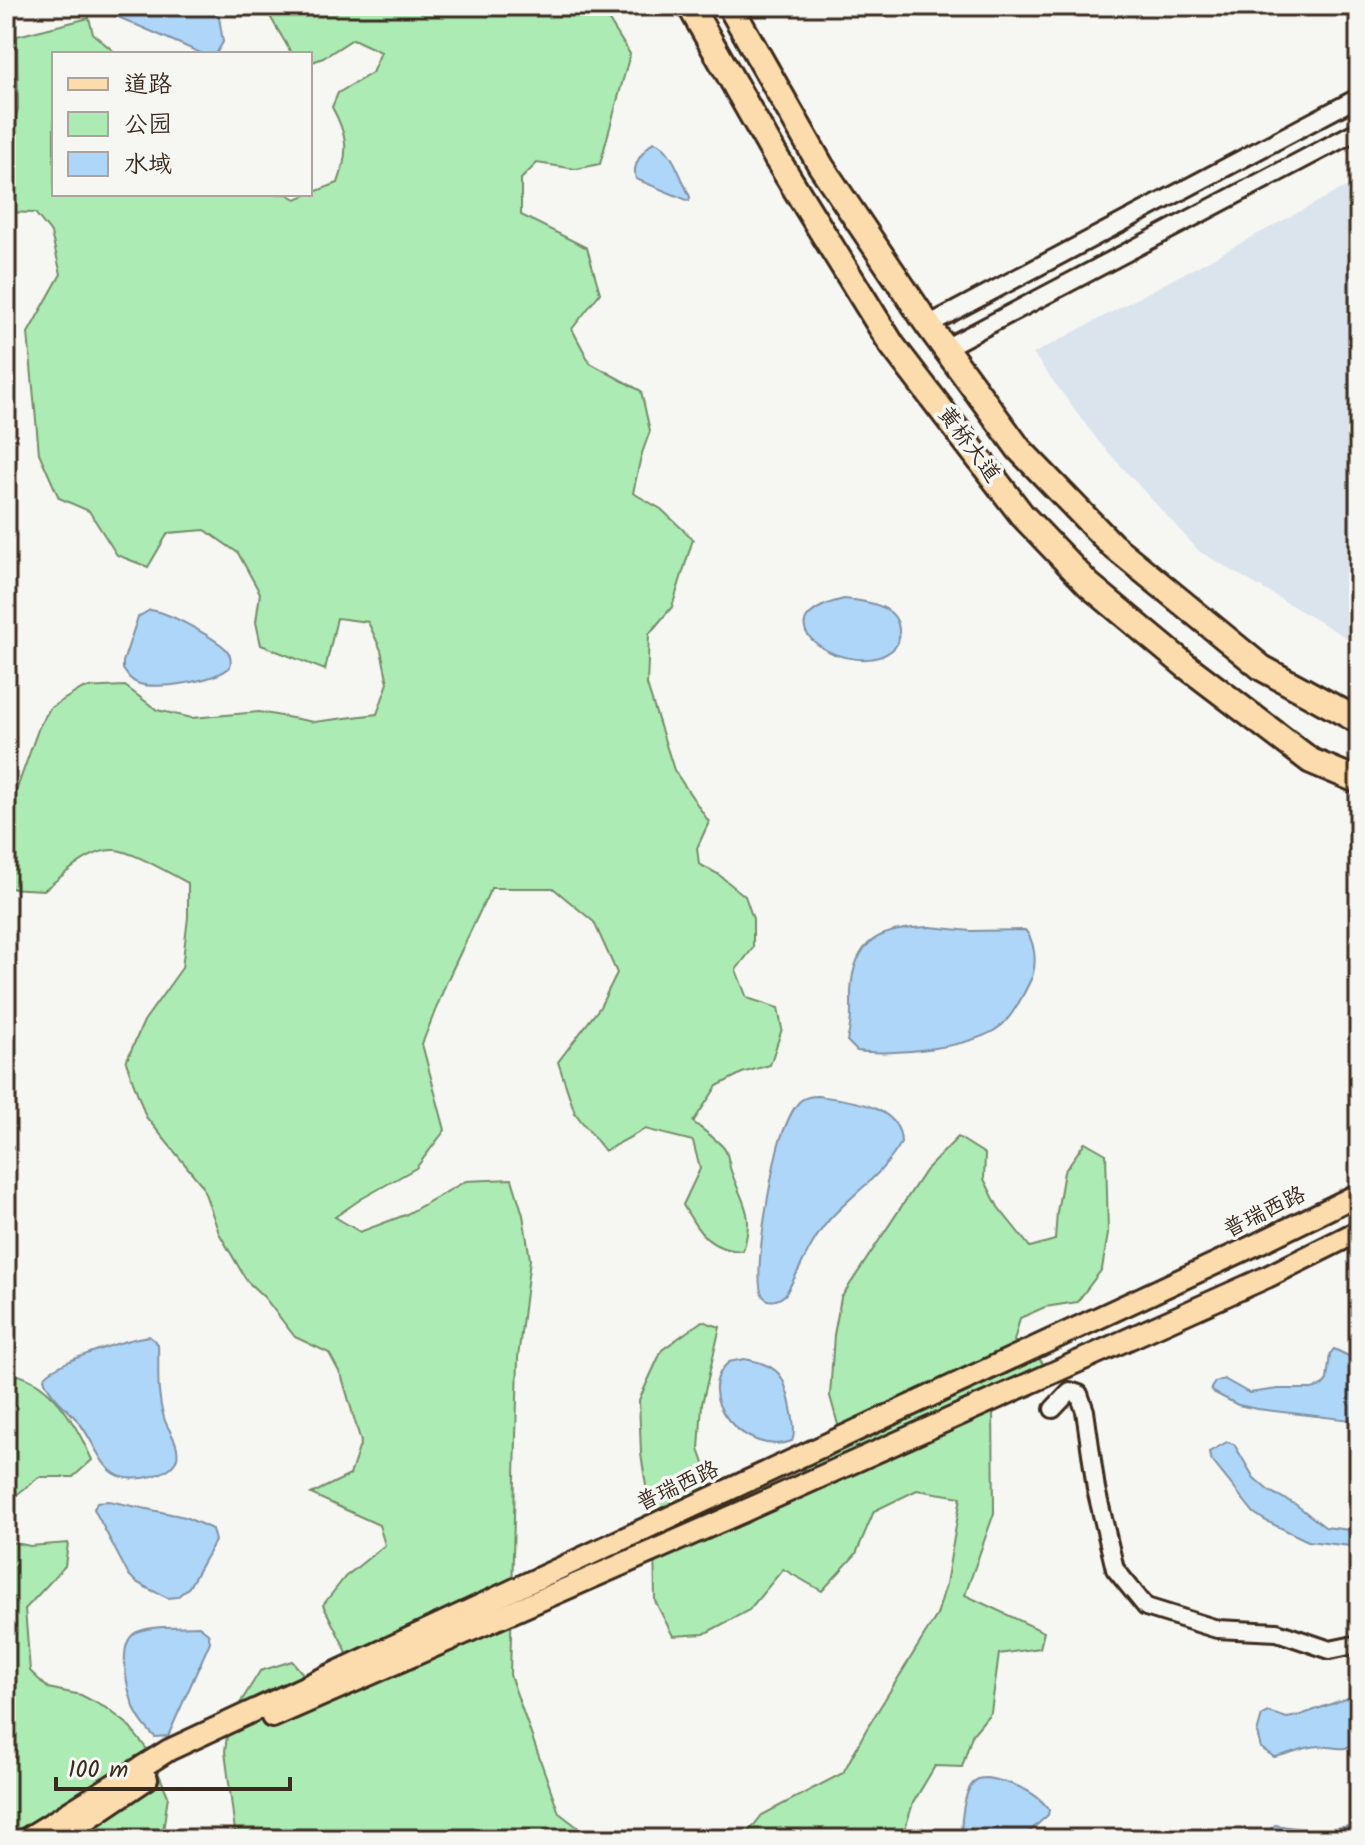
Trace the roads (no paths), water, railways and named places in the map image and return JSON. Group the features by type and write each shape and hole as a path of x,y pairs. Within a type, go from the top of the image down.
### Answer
{"highway":[{"name":"黄桥大道","path":"690,6 777,159 892,345 1022,515 1089,585 1185,665 1311,761 1359,781"},
{"name":"黄桥大道","path":"730,6 821,166 928,325 1019,449 1112,545 1262,668 1359,721"}],"main road":[{"name":"普瑞西路","path":"26,1839 169,1750 1359,1194"},
{"path":"58,1839 180,1757 757,1505 1267,1277 1359,1231"}],"street":[{"path":"928,325 1359,97"},
{"path":"945,348 1359,130"},
{"path":"1053,1409 1070,1391 1079,1394 1085,1411 1096,1489 1115,1569 1146,1607 1217,1629 1277,1632 1330,1650 1359,1644"}],"water":[{"path":"93,6 210,6 219,17 223,42 217,52 198,52"},
{"path":"653,142 671,156 690,197 689,201 636,179 637,163"},
{"path":"844,599 862,601 888,611 898,624 898,643 894,648 875,658 854,659 834,654 817,644 808,635 806,620 817,609"},
{"path":"150,610 178,620 220,644 230,655 230,667 212,677 185,683 157,686 132,680 123,669 123,662 138,617"},
{"path":"930,927 971,931 1025,930 1033,946 1034,965 1032,977 1019,1002 1002,1025 973,1039 911,1051 857,1051 847,1041 853,974 864,948 885,934"},
{"path":"818,1096 857,1102 882,1112 899,1130 901,1143 885,1165 822,1229 785,1295 771,1301 763,1296 760,1268 764,1220 777,1152 796,1105 804,1099"},
{"path":"149,1336 158,1344 160,1399 164,1418 177,1447 177,1458 164,1472 136,1479 123,1477 105,1465 78,1421 54,1395 44,1378 76,1358"},
{"path":"1334,1349 1359,1361 1359,1421 1238,1405 1211,1388 1215,1382 1224,1379 1249,1393 1322,1386 1327,1380 1330,1354"},
{"path":"744,1359 767,1365 782,1379 793,1417 792,1441 774,1444 757,1440 742,1432 720,1406 716,1391 719,1376 729,1362"},
{"path":"1227,1442 1234,1444 1254,1478 1269,1491 1295,1504 1325,1527 1358,1531 1359,1547 1308,1541 1254,1513 1210,1458 1209,1452"},
{"path":"109,1501 185,1517 212,1529 215,1541 189,1587 177,1597 168,1598 136,1582 128,1574 94,1509 97,1502"},
{"path":"199,1626 208,1633 210,1642 168,1736 155,1737 140,1719 133,1704 125,1669 126,1646 130,1638 144,1630"},
{"path":"1359,1696 1359,1740 1353,1745 1342,1748 1311,1747 1274,1757 1261,1748 1257,1733 1262,1715 1268,1712 1287,1718 1298,1716"},
{"path":"980,1778 1030,1792 1044,1803 1049,1810 1048,1815 1021,1839 963,1839 962,1818 970,1787"},
{"path":"1275,1825 1314,1831 1359,1825 1359,1839 1268,1839 1269,1831"}]}
